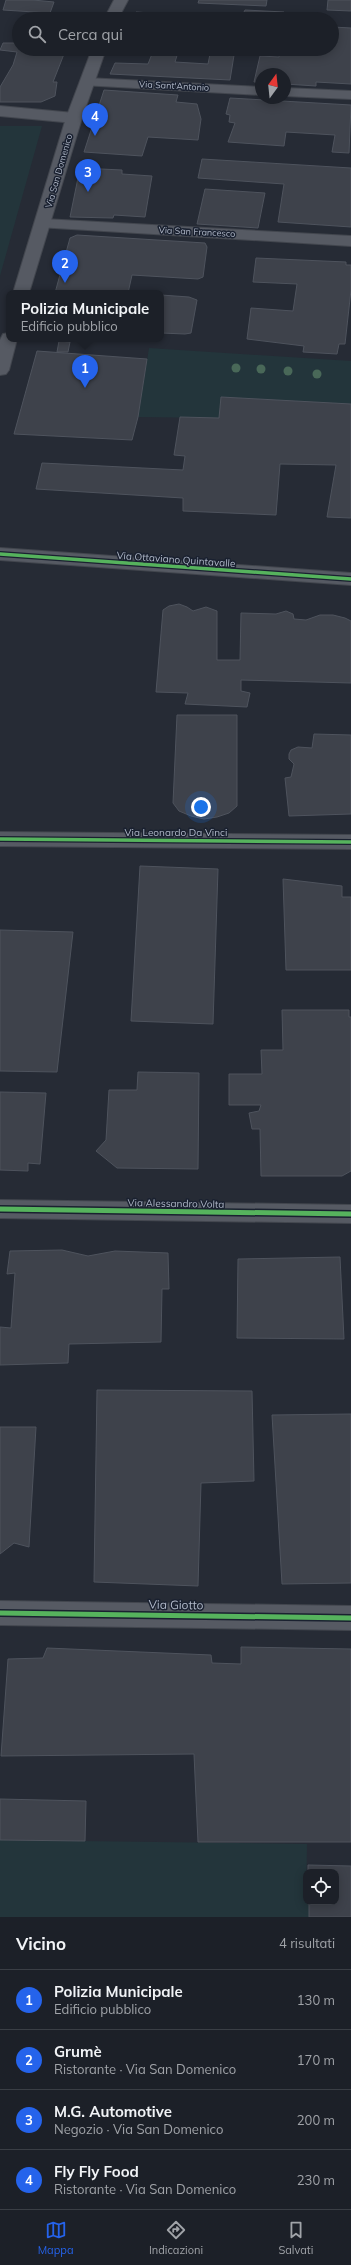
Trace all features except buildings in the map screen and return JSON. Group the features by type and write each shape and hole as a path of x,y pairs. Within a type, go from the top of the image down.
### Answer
{"street":[{"path":"115,12 121,0"},
{"name":"Via San Domenico","path":"22,290 44,224 74,118 97,56"},
{"name":"Via Sant'Antonio","path":"88,82 255,90"},
{"path":"291,92 351,95"},
{"path":"0,111 74,118"},
{"name":"Via San Francesco","path":"44,224 351,241"},
{"path":"0,370 8,342"},
{"name":"Via Ottaviano Quintavalle","path":"0,554 351,579"},
{"name":"Via Leonardo Da Vinci","path":"0,839 351,842"},
{"name":"Via Alessandro Volta","path":"0,1208 351,1214"},
{"name":"Via Giotto","path":"0,1613 351,1618"}],"shaded area":[{"path":"0,126 42,126 0,276"},
{"path":"149,348 351,361 351,404 221,397 219,418 138,417"},
{"path":"0,1840 307,1844 307,1869 303,1869 303,1905 309,1905 309,1917 0,1917"}],"cycle path":[{"path":"0,554 351,579"},
{"path":"0,839 351,842"},
{"path":"0,1209 351,1214"},
{"path":"0,1613 351,1618"}],"place":[{"name":"Fly Fly Food","path":"95,136"},
{"name":"M.G. Automotive","path":"88,192"},
{"name":"Grumè","path":"65,283"},
{"name":"Polizia Municipale","path":"85,388"}]}
